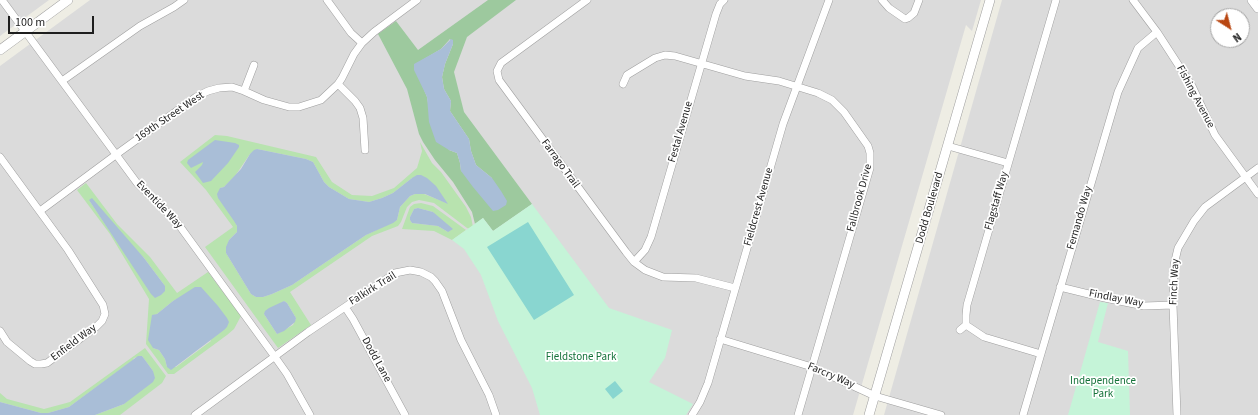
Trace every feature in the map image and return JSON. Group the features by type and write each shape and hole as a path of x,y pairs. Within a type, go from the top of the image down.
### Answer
{"street":[{"name":"Eventide Way","path":"2,0 137,183 176,221 275,356 310,415"},
{"path":"0,50 68,0"},
{"path":"62,81 140,26 184,0"},
{"path":"326,0 352,33 362,43"},
{"name":"169th Street West","path":"40,211 116,154 196,97 208,91 232,87 264,100 290,107 321,100 338,84 354,54 362,43 374,32 417,0"},
{"name":"Farrago Trail","path":"587,0 501,63 497,71 498,77 505,89 634,262 644,270 663,277 696,278 735,288"},
{"name":"Festal Avenue","path":"634,262 644,250 651,236 718,9 724,0"},
{"name":"Fieldcrest Avenue","path":"692,415 704,393 783,124 829,0"},
{"path":"882,0 889,8 904,19 908,18 914,13 919,0"},
{"name":"Dodd Boulevard","path":"869,415 990,0"},
{"name":"Flagstaff Way","path":"966,325 967,305 1056,0"},
{"name":"Fishing Avenue","path":"1133,0 1157,32 1192,86 1215,135 1258,194"},
{"path":"1252,0 1258,8"},
{"name":"Fernando Way","path":"1023,415 1118,92 1138,48 1157,32"},
{"name":"Fallbrook Drive","path":"623,84 627,75 660,56 675,56 744,76 796,86 825,96 838,106 865,140 870,153 870,168 798,415"},
{"path":"244,91 254,65"},
{"path":"338,84 360,108 363,118 365,150"},
{"path":"948,146 1008,163"},
{"path":"0,157 40,211"},
{"name":"Finch Way","path":"1177,415 1173,305 1174,265 1178,248 1194,221 1205,207 1258,168"},
{"name":"Enfield Way","path":"0,331 7,342 30,361 36,364 41,364 47,363 96,327 102,321 105,314 103,306 93,289 68,250 40,211"},
{"name":"Falkirk Trail","path":"195,415 275,356 395,273 410,270 421,272 431,277 442,291 460,340 490,395 496,415"},
{"name":"Findlay Way","path":"1060,287 1144,306 1173,305"},
{"name":"Dodd Lane","path":"345,307 405,415"},
{"path":"960,330 966,325 984,337 1041,354"},
{"name":"Farcry Way","path":"720,339 812,368 875,396 937,414"}],"shaded area":[{"path":"0,0 49,0 0,36"},
{"path":"90,0 981,0 972,31 966,25 853,415 0,415 0,66"},
{"path":"1002,0 1258,0 1258,415 884,415"},
{"path":"451,39 453,40 453,44 445,64 442,77 444,89 451,101 450,111 469,139 476,165 492,178 507,201 506,205 498,210 493,211 461,171 457,153 436,142 429,122 427,97 414,70 414,64 441,49"},
{"path":"215,140 235,143 239,145 239,147 228,163 211,181 203,183 195,172 203,162 191,168 187,163 188,160"},
{"path":"257,149 306,159 313,162 324,182 329,187 349,199 369,202 382,198 393,193 417,175 421,175 436,186 448,204 425,194 415,194 410,196 400,207 397,220 393,223 366,235 292,285 263,297 256,297 251,294 226,253 226,247 229,240 237,232 237,226 218,198 217,194 220,188 224,187 241,169 250,154"},
{"path":"92,198 144,258 165,286 165,291 161,295 155,298 151,294 89,200"},
{"path":"418,208 433,212 453,229 448,232 438,226 412,223 410,217 414,209"},
{"path":"528,222 574,295 534,320 487,247"},
{"path":"195,287 201,287 218,306 229,322 224,330 171,370 167,367 165,359 159,350 153,348 148,340 152,315 157,314 173,301"},
{"path":"284,301 287,303 296,318 295,322 284,331 277,334 264,314 269,308"},
{"path":"138,356 142,356 153,371 155,378 153,382 124,404 95,415 0,415 0,402 41,413 48,413 69,407"},
{"path":"615,381 623,391 613,399 605,389"}],"green space":[{"path":"488,0 516,0 467,37 454,72 464,112 532,204 493,231 483,218 475,224 472,212 453,182 423,142 419,134 407,89 378,34 396,21 418,50","holes":["450,39 453,44 445,64 442,77 444,89 451,101 450,111 469,139 476,165 492,178 461,171 457,153 449,150 429,109 427,97 414,65 441,49"]},
{"path":"215,135 227,136 316,157 332,182 352,195 372,196 394,188 417,168 422,151 420,142 432,163 441,172 466,207 471,217 473,227 470,229 467,228 434,203 419,200 412,202 407,207 398,226 372,236 290,292 311,325 278,348 205,247 233,227 206,190 180,162","holes":["257,149 306,159 313,162 324,182 329,187 349,199 369,202 382,198 393,193 412,178 447,203 424,194 415,194 410,196 400,207 397,220 366,235 292,285 272,294 263,297 256,297 251,294 226,253 229,240 237,232 237,226 220,188 224,187 235,176 250,154","284,301 287,303 296,318 293,325 277,334 264,314"]},
{"path":"86,183 117,224 150,257 177,293 208,272 241,316 234,329 174,374 168,374 146,344 149,299 110,234 77,190","holes":["89,200 144,258 165,286 116,240","184,295 211,341 176,367 167,367 165,359 159,350 153,348 152,316"]},
{"path":"421,203 433,206 466,230 452,240 434,231 402,229 410,207 414,204","holes":["418,208 433,212 448,232 438,226 412,223 410,220 414,209"]},
{"name":"Fieldstone Park","path":"532,204 609,308 672,330 665,358 649,382 693,404 686,415 540,415 532,388 498,321 481,275 464,249 452,240 483,218 493,231"},
{"name":"Independence Park","path":"1100,302 1108,303 1098,342 1128,351 1130,415 1068,415"},
{"path":"145,348 166,376 162,383 120,415 95,415 124,404 153,371 142,356 134,358 69,407 48,413 41,413 0,402 0,393 7,399 44,409 70,402"}]}
